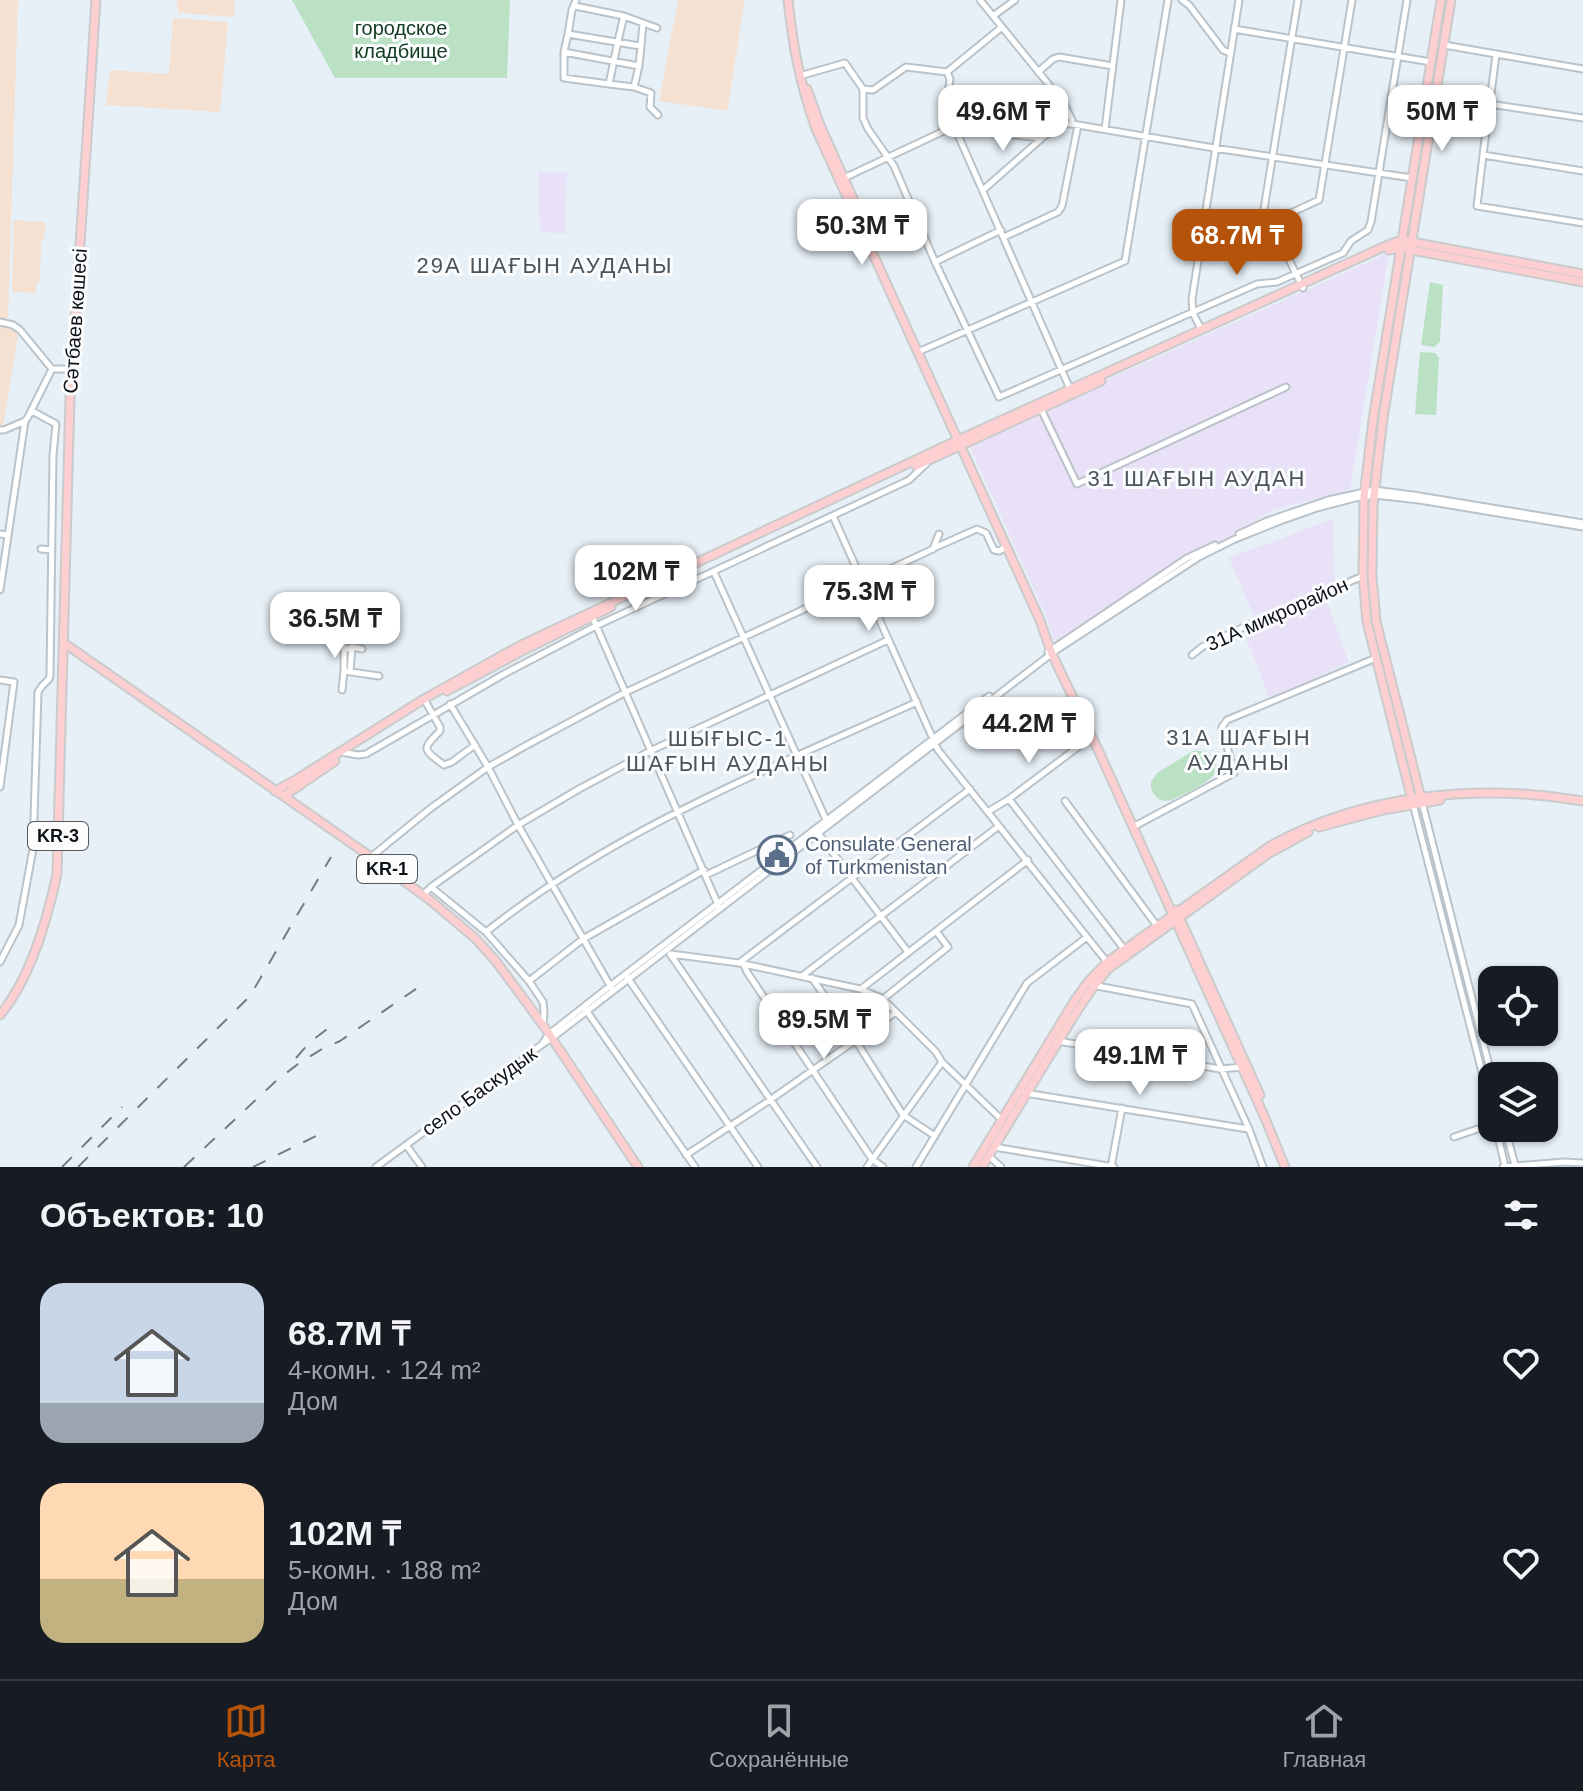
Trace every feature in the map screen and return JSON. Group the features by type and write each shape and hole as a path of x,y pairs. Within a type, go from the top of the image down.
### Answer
{"main road":[{"name":"Сәтбаев көшесі","path":"64,643 72,369 96,0"},
{"path":"791,0 802,75 842,180 1037,605 1052,651"},
{"path":"1417,801 1376,621 1372,576 1374,493 1382,420 1411,246 1412,178 1441,0"},
{"path":"1417,801 1367,622 1363,576 1365,494 1373,420 1402,244 1436,94 1451,0"},
{"path":"1150,356 1201,329 1402,244 1583,282"},
{"path":"1411,246 1583,274"},
{"path":"275,791 521,645 1302,286"},
{"path":"961,442 1052,651 1177,917 1287,1167"},
{"path":"1363,576 1372,576"},
{"name":"KR-3","path":"0,1015 10,1003 37,949 57,874 64,643"},
{"name":"KR-1","path":"64,643 371,857 464,928 495,960 551,1033 638,1167"},
{"path":"284,796 343,752"},
{"path":"973,1167 1058,1041 1091,984 1270,846 1337,816 1450,795 1529,794 1583,803"},
{"path":"982,1167 1023,1092 1107,962 1177,917"}],"street":[{"path":"935,262 1058,212 1062,206 1075,124 1063,102 980,0"},
{"path":"993,16 1015,0"},
{"path":"1105,129 1121,0"},
{"path":"919,351 1125,261 1168,0"},
{"path":"1182,0 1223,50 1230,53"},
{"path":"1201,329 1193,313 1192,299 1239,0"},
{"path":"1298,0 1264,209 1302,286"},
{"path":"1200,245 1215,248 1319,200 1352,0"},
{"path":"802,75 845,63 863,89 863,118 894,166 935,262 999,397 1257,284 1272,283 1343,253 1351,241 1368,230 1407,0"},
{"path":"657,28 576,3 564,52 564,78 634,87 651,93 650,107 658,115"},
{"path":"609,84 624,16"},
{"path":"634,87 643,23"},
{"path":"863,89 873,90 906,67 947,72 1002,27"},
{"path":"1234,29 1431,62"},
{"path":"568,34 641,46"},
{"path":"1444,45 1583,69"},
{"path":"564,52 639,66"},
{"path":"1496,55 1477,206 1583,223"},
{"path":"1038,72 1059,57 1113,66"},
{"path":"946,130 944,123 950,79 947,72"},
{"path":"1436,94 1583,118"},
{"path":"983,190 1062,124 1412,178"},
{"path":"957,129 1071,392"},
{"path":"842,180 946,130 1042,138"},
{"path":"1483,155 1583,171"},
{"path":"0,322 20,330 52,369"},
{"path":"52,369 72,369"},
{"path":"0,590 25,421 52,369"},
{"path":"1040,406 1077,484 1286,387"},
{"path":"0,962 19,925 33,849 38,692 49,679 56,424 32,411"},
{"path":"0,430 25,421"},
{"path":"343,752 366,754 450,704 596,626 909,480 928,458"},
{"name":"село Баскудык","path":"376,1167 516,1065 551,1033 667,949 1052,651 1187,558 1267,521 1328,500 1374,493 1583,525"},
{"path":"833,516 938,750 1107,962"},
{"path":"371,857 488,767 624,693 977,529 986,533 994,550 1006,547"},
{"path":"0,534 8,535"},
{"path":"933,549 939,534"},
{"path":"41,549 52,550"},
{"path":"714,572 828,824"},
{"name":"31А микрорайон","path":"1192,655 1242,628 1363,576"},
{"path":"591,614 719,906"},
{"path":"344,638 347,672"},
{"path":"423,895 518,825 579,789 650,751 888,640"},
{"path":"344,650 352,647 362,649"},
{"path":"342,690 352,647"},
{"path":"1135,826 1234,773 1222,727 1227,720 1376,658"},
{"path":"347,672 379,676"},
{"path":"49,679 63,680"},
{"path":"0,680 14,682 0,787"},
{"path":"425,702 440,727 440,731 426,744 428,753 444,765 475,745"},
{"path":"486,932 552,883 679,811 917,702"},
{"path":"450,704 611,988"},
{"path":"988,811 1009,799 1082,744"},
{"path":"742,964 970,789"},
{"path":"1009,799 1124,949"},
{"path":"1065,801 1158,927"},
{"path":"1417,801 1488,1062"},
{"path":"1417,801 1479,1062"},
{"path":"802,976 999,826"},
{"path":"34,829 59,829"},
{"path":"816,832 908,952"},
{"path":"529,981 583,939 705,873 790,835"},
{"path":"860,989 1028,860"},
{"path":"431,887 486,932 529,981 543,1002 551,1033"},
{"path":"883,999 948,947 936,931"},
{"path":"916,1167 1027,983 1087,937"},
{"path":"667,949 860,989 883,999 1002,1120"},
{"path":"667,949 817,1167"},
{"path":"742,964 872,1159 883,1167"},
{"path":"627,977 758,1167"},
{"path":"812,978 903,1115 935,1136"},
{"path":"1459,982 1468,980"},
{"path":"1091,984 1192,1004 1263,1167"},
{"path":"585,1009 695,1167"},
{"path":"686,1155 896,1012"},
{"path":"1058,1041 1220,1069 1245,1067"},
{"path":"867,1167 942,1062"},
{"path":"1023,1092 1249,1129"},
{"path":"994,1147 1112,1167 1122,1108"},
{"path":"1454,1137 1478,1130"},
{"path":"1498,1142 1504,1167 1583,1163"},
{"path":"1509,1142 1515,1165"},
{"path":"406,1145 422,1167"},
{"path":"989,1156 1001,1167"}],"shaded area":[{"path":"0,0 18,0 8,318 0,318"},
{"path":"176,0 234,0 235,17 179,13"},
{"path":"678,0 745,0 727,111 659,101"},
{"path":"173,18 228,22 220,112 106,105 110,70 169,74"},
{"path":"538,172 567,173 565,234 540,231"},
{"path":"14,220 46,222 44,240 41,241 40,282 37,282 36,293 12,292"},
{"name":"31 ШАҒЫН АУДАН","path":"1389,253 1350,490 1272,510 1058,650 1043,609 968,442"},
{"path":"0,324 19,332 3,428 0,428"},
{"path":"1333,519 1335,583 1254,616 1229,558"},
{"path":"1325,597 1349,662 1270,700 1245,635"}],"green space":[{"name":"городское кладбище","path":"292,0 510,0 507,78 335,78"},
{"path":"1430,282 1443,285 1440,341 1435,347 1421,345"},
{"path":"1420,352 1435,353 1439,358 1436,415 1415,414"},
{"path":"1193,751 1205,752 1214,758 1215,773 1203,784 1171,800 1159,799 1151,788 1157,773"}],"railway":[{"path":"78,1167 250,996 331,857"},
{"path":"184,1167 298,1064 340,1041 426,982"},
{"path":"296,1058 310,1042 334,1024"},
{"path":"62,1167 122,1107"},
{"path":"253,1167 320,1134"}],"place":[{"name":"Consulate General of Turkmenistan","path":"777,855"}],"district":[{"name":"29А ШАҒЫН АУДАНЫ","path":"545,265"},
{"name":"31 ШАҒЫН АУДАН","path":"1197,478"},
{"name":"ШЫҒЫС-1 ШАҒЫН АУДАНЫ","path":"728,750"},
{"name":"31А ШАҒЫН АУДАНЫ","path":"1239,750"}]}
